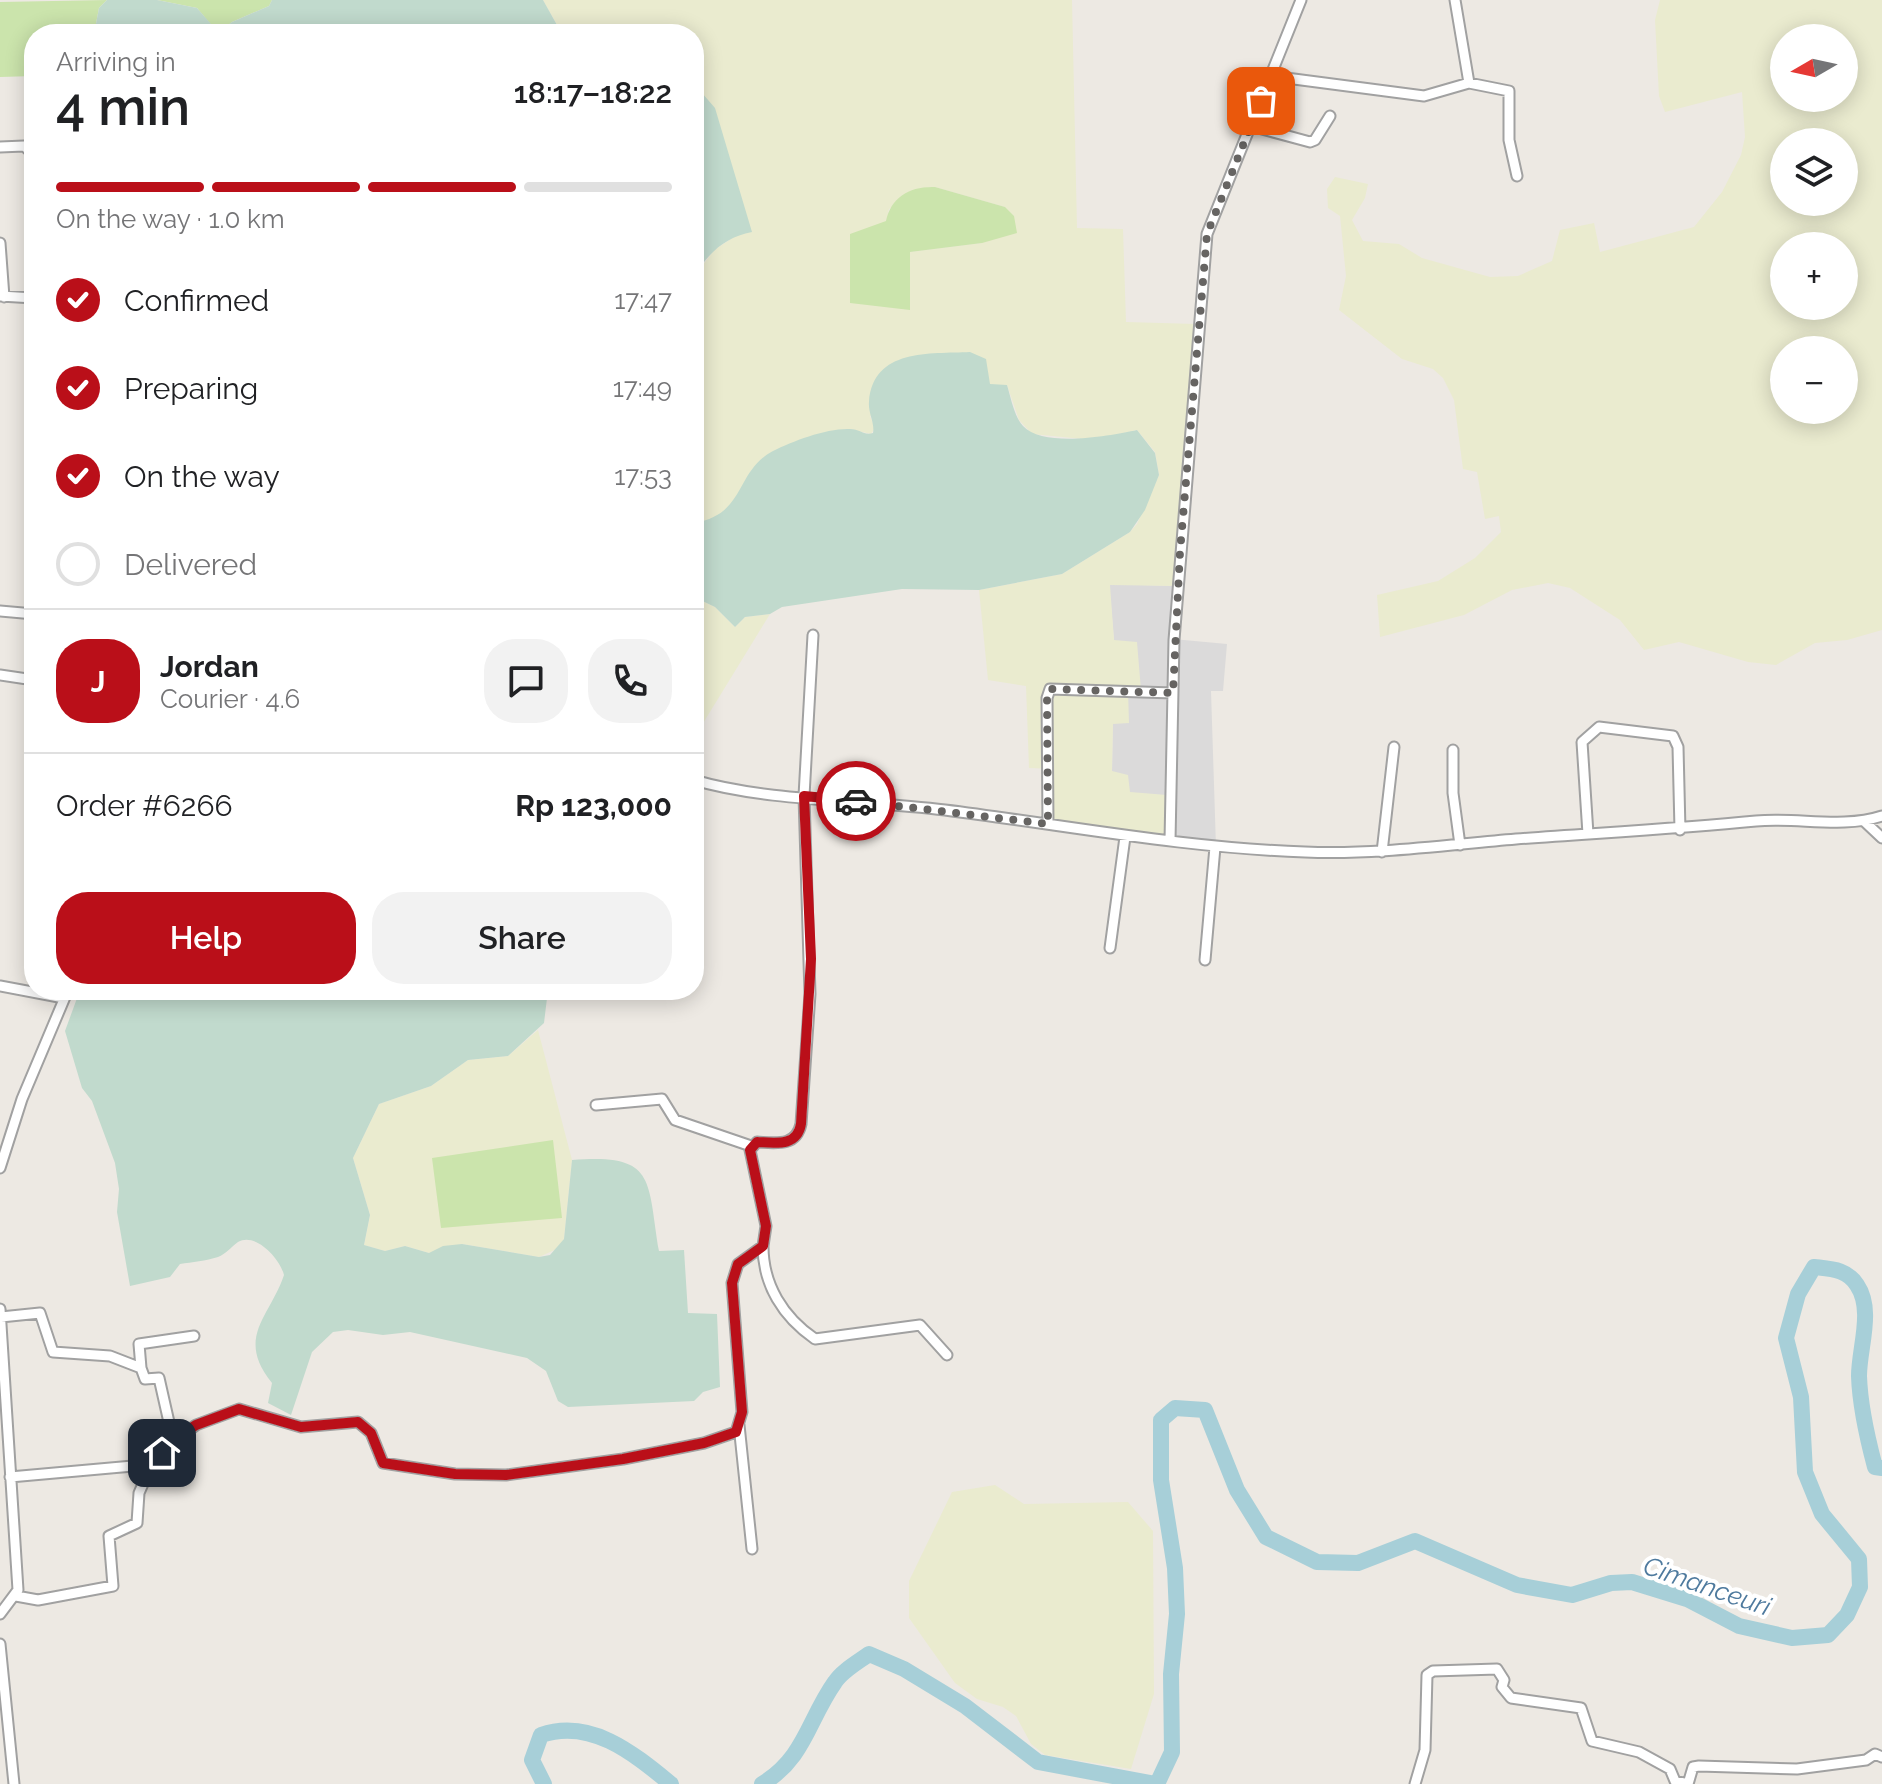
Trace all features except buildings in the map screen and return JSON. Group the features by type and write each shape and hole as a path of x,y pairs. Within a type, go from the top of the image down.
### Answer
{"street":[{"path":"1170,841 1180,552 1207,234 1301,0"},
{"path":"1455,0 1469,83"},
{"path":"1271,76 1424,96 1469,83 1509,91 1509,140 1517,176"},
{"path":"1251,126 1310,142 1315,140 1330,116"},
{"path":"0,147 24,146"},
{"path":"0,243 2,297 24,298"},
{"path":"0,611 24,613"},
{"path":"596,1105 662,1099 675,1120 751,1146 791,1141 797,1137 801,1124 811,971 804,796 813,635"},
{"path":"0,675 24,679"},
{"path":"1048,824 1047,698 1050,689 1173,693"},
{"path":"1588,834 1582,742 1599,727 1673,736 1678,747 1680,830"},
{"path":"1382,852 1394,747"},
{"path":"1453,750 1453,793 1460,845"},
{"path":"704,781 804,796 944,810 1125,837 1215,847 1305,852 1382,852 1588,834 1680,830 1759,821 1865,822 1882,816"},
{"path":"1865,822 1882,838"},
{"path":"1110,948 1125,837"},
{"path":"1205,960 1215,847"},
{"path":"0,986 24,989"},
{"path":"0,1168 22,1099 63,1000"},
{"path":"751,1146 766,1226 763,1246 765,1276 776,1300 815,1339 920,1325 947,1355"},
{"path":"752,1549 739,1425 741,1403 732,1283 738,1264 763,1246"},
{"path":"1,1610 16,1596 1,1313 40,1313 53,1352 110,1356 141,1368"},
{"path":"173,1440 160,1379 145,1379 139,1344 194,1336"},
{"path":"16,1596 38,1600 113,1586 109,1536 137,1523 139,1493 153,1461 173,1440 222,1412 239,1409 301,1427 348,1421 368,1429 379,1458 389,1466 490,1476 623,1459 704,1443 736,1432 739,1425"},
{"path":"10,1477 105,1470 153,1461"},
{"path":"0,1492 11,1491"},
{"path":"0,1644 14,1784"},
{"path":"1415,1784 1425,1750 1427,1675 1433,1671 1497,1669 1504,1692 1511,1698 1581,1708 1592,1741 1602,1746 1632,1748 1670,1769 1675,1781 1688,1784 1693,1767 1699,1766 1797,1769 1866,1760 1875,1754 1882,1757"}],"shaded area":[{"path":"1109,584 1176,586 1173,639 1227,644 1223,691 1211,691 1216,847 1166,836 1112,771 1114,640"}],"green space":[{"path":"107,0 99,8 96,24 24,24 24,76 0,77 0,2"},
{"path":"107,0 157,0 197,8 211,24 96,24 99,8"},
{"path":"157,0 272,0 269,6 229,24 210,24 197,8"},
{"path":"272,0 543,0 556,24 229,24 269,6"},
{"path":"543,0 1072,0 1077,228 1123,229 1126,322 1196,324 1176,586 1110,585 1114,640 1137,642 1141,690 1128,690 1129,723 1113,724 1112,771 1128,775 1130,792 1167,795 1166,836 1051,822 1054,769 1029,768 1026,686 988,680 979,590 1062,574 1130,532 1137,524 1159,475 1155,452 1137,430 1093,440 1032,434 1019,420 1007,385 870,416 875,428 871,434 849,429 823,433 774,451 751,471 731,507 704,521 704,264 714,250 737,235 704,101 704,24 556,24","holes":["929,187 1005,207 981,243 909,252 887,221 889,209"]},
{"path":"1660,0 1882,0 1882,630 1847,640 1815,643 1776,665 1748,662 1679,642 1644,650 1620,620 1570,588 1548,583 1512,590 1464,615 1380,637 1377,595 1438,581 1475,558 1501,532 1499,516 1485,519 1477,472 1463,469 1454,400 1443,378 1433,369 1402,359 1339,310 1346,276 1340,216 1328,208 1327,189 1335,177 1368,184 1365,198 1352,220 1363,241 1399,244 1422,258 1490,277 1518,276 1552,261 1560,230 1594,223 1600,252 1694,227 1722,192 1741,155 1745,137 1742,92 1665,112 1659,96 1655,20"},
{"path":"704,95 715,108 752,232 733,238 705,261"},
{"path":"935,187 1005,207 1014,216 1017,233 982,243 910,252 910,310 850,303 850,234 886,221 892,205 910,191"},
{"path":"970,352 986,359 990,384 1007,385 1017,417 1033,433 1061,439 1137,430 1155,453 1159,475 1145,510 1130,532 1062,574 979,590 902,589 782,607 770,614 745,617 735,627 715,607 704,602 704,520 723,511 732,502 752,470 773,451 800,439 841,429 873,433 869,402 873,384 892,363 922,354"},
{"path":"704,602 715,607 735,627 745,617 770,614 704,722"},
{"path":"76,1000 547,1000 544,1023 508,1056 468,1060 431,1086 379,1104 353,1158 370,1215 364,1245 385,1251 405,1246 429,1253 443,1246 462,1244 539,1257 550,1255 564,1239 572,1160 620,1161 634,1167 649,1189 659,1251 684,1250 688,1313 717,1314 720,1387 703,1392 694,1401 568,1407 558,1401 546,1371 527,1358 410,1332 383,1335 348,1330 333,1332 312,1352 291,1415 268,1403 272,1383 261,1367 256,1340 284,1275 282,1269 266,1249 245,1240 218,1257 180,1264 170,1277 130,1286 117,1212 119,1189 115,1163 92,1101 82,1088 65,1031"},
{"path":"538,1030 572,1160 564,1239 559,1248 539,1257 462,1244 429,1253 405,1246 385,1251 364,1245 370,1215 353,1158 379,1104 431,1086 468,1060 508,1056"},
{"path":"553,1140 562,1218 441,1228 432,1158"},
{"path":"995,1485 1024,1504 1128,1502 1153,1531 1154,1694 1131,1769 1045,1755 1031,1744 1016,1716 1003,1707 977,1699 955,1683 909,1618 909,1581 952,1492"}],"waterway":[{"name":"Cimanceuri","path":"1157,1784 1172,1752 1171,1674 1177,1614 1175,1568 1161,1480 1161,1420 1175,1408 1205,1410 1237,1490 1266,1537 1317,1562 1358,1563 1415,1541 1517,1585 1572,1595 1611,1583 1632,1582 1687,1599 1739,1626 1792,1638 1828,1635 1847,1615 1860,1587 1859,1559 1822,1514 1805,1472 1801,1397 1786,1338 1798,1294 1814,1267 1843,1273 1853,1280 1862,1295 1865,1317 1859,1376 1861,1399 1875,1467 1882,1468"},
{"name":"Cimanceuri","path":"762,1784 776,1774 797,1750 838,1678 869,1654 904,1669 965,1706 1038,1762 1156,1784"},
{"name":"Cimanceuri","path":"544,1784 532,1760 541,1735 559,1731 577,1731 610,1742 642,1761 671,1784"}],"way so far":[{"path":"856,801 1048,824 1047,698 1050,689 1173,693 1180,552 1207,234 1261,101"}],"route":[{"path":"162,1453 173,1440 196,1425 222,1412 239,1409 301,1427 358,1422 371,1433 379,1458 389,1466 490,1476 623,1459 704,1443 736,1432 742,1412 732,1300 734,1269 763,1246 766,1226 750,1150 757,1142 791,1141 797,1137 801,1124 811,959 804,796 856,801"}]}
